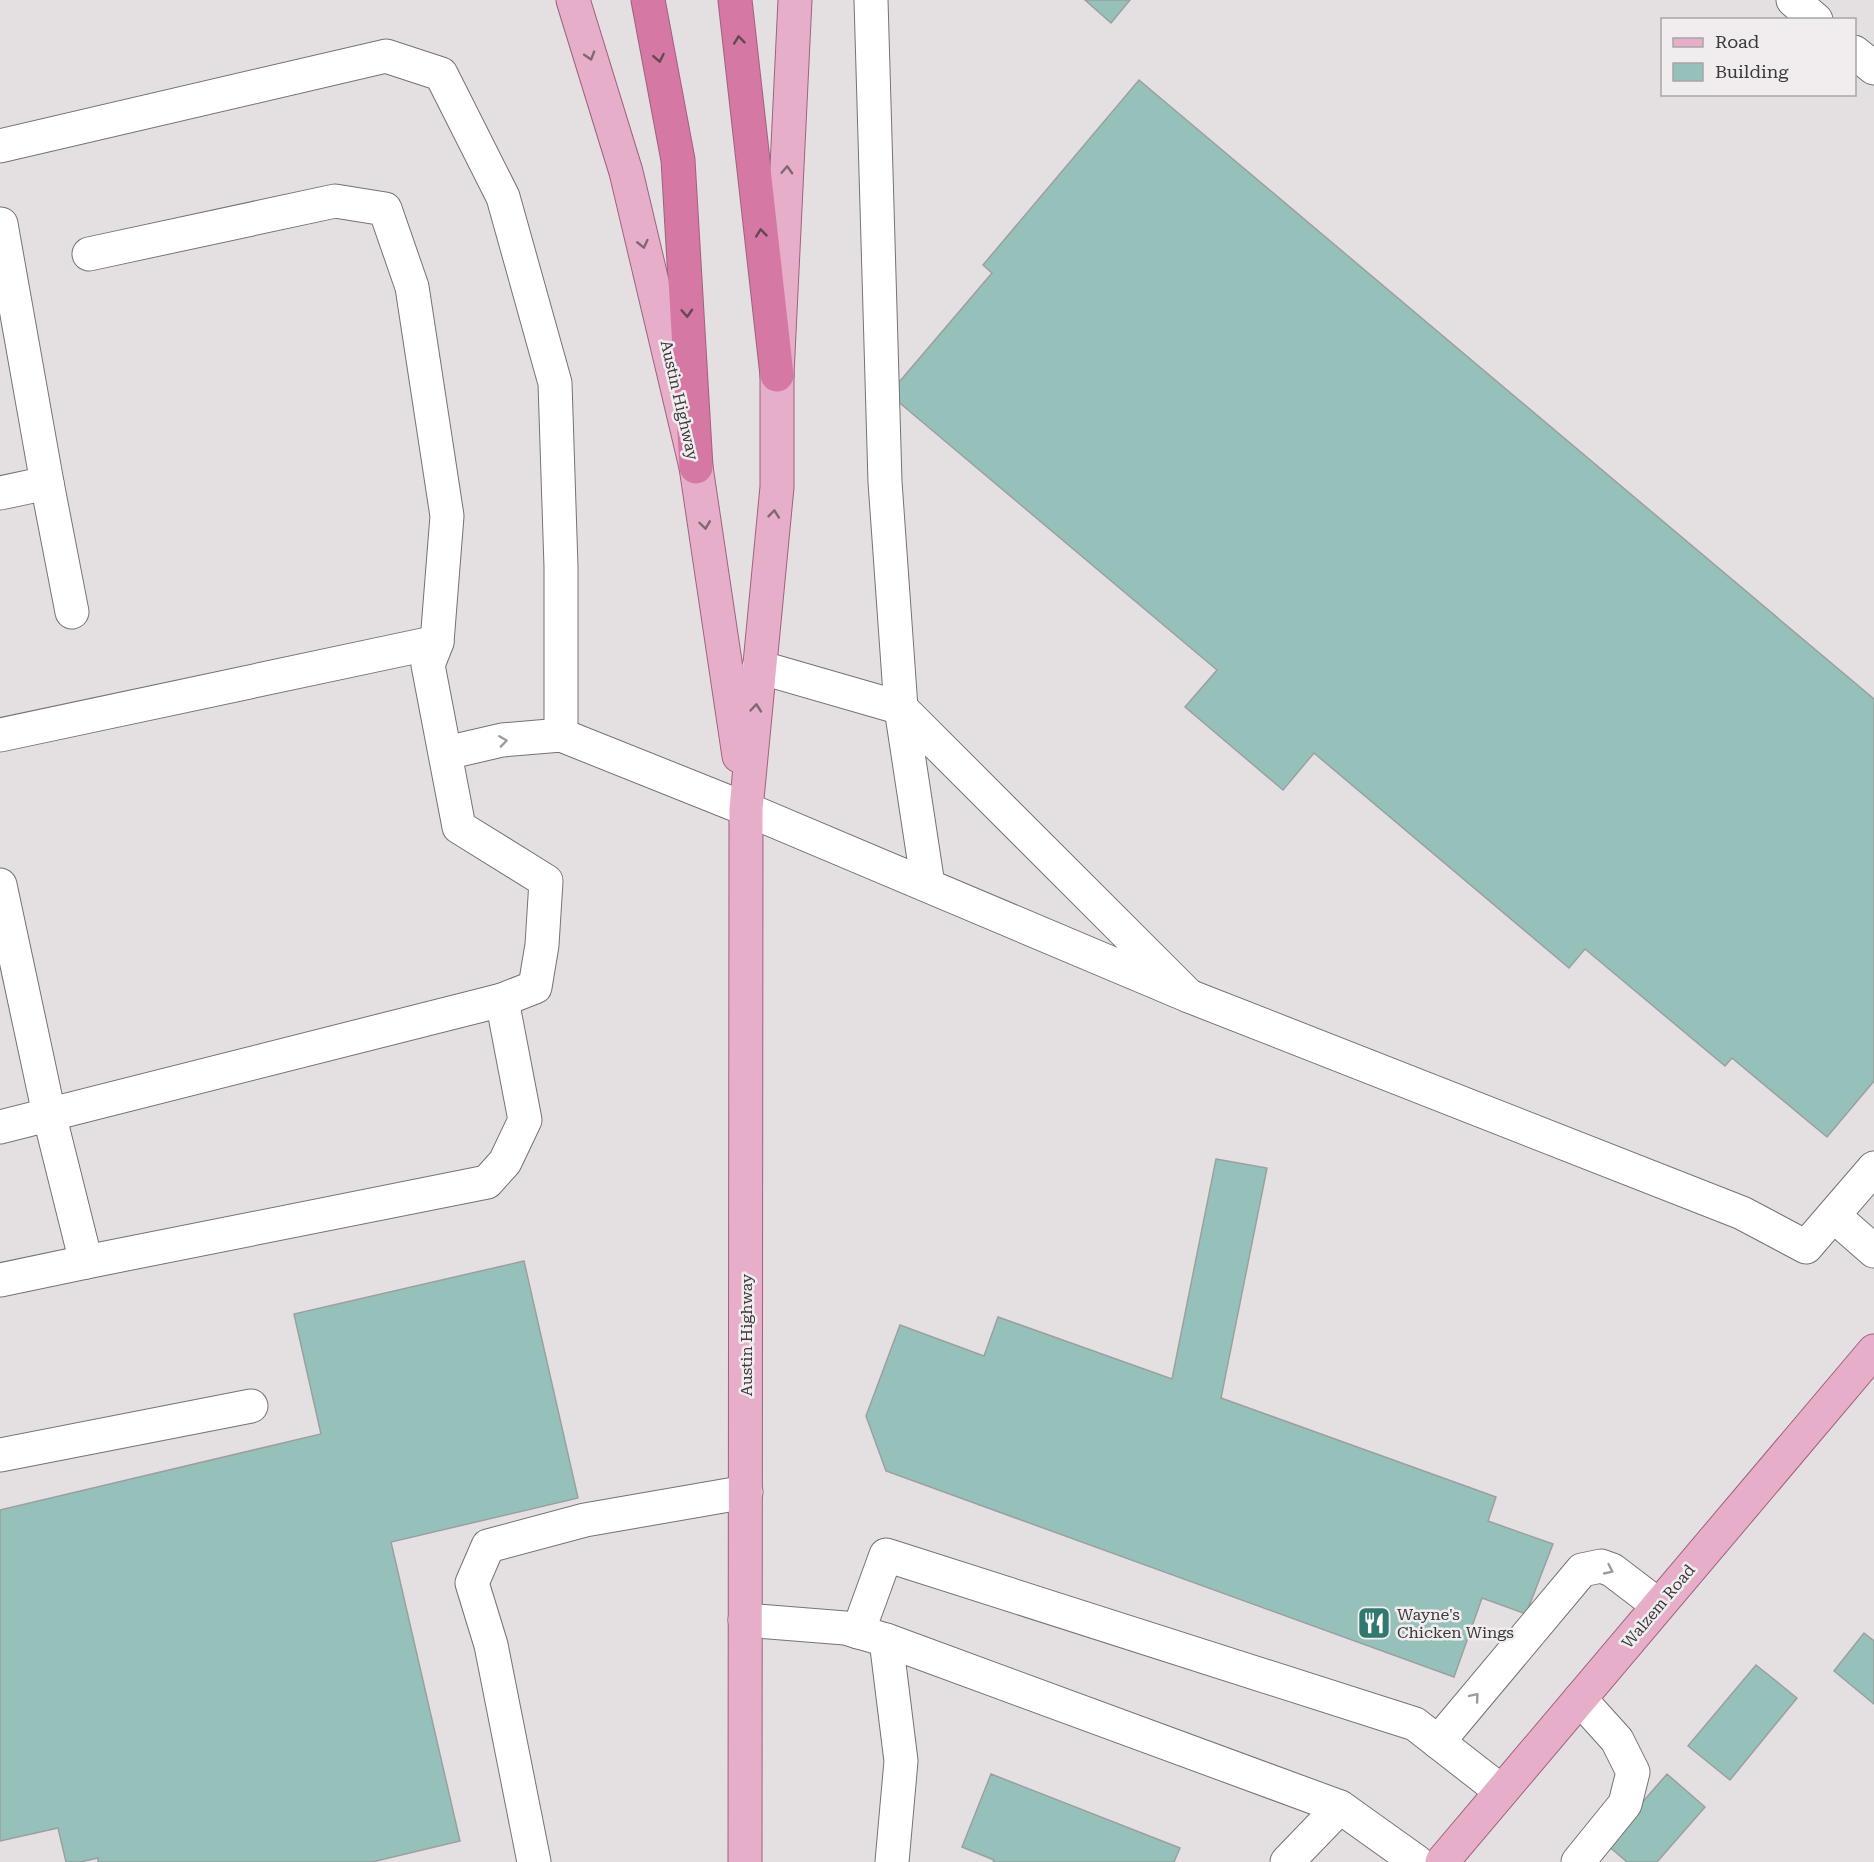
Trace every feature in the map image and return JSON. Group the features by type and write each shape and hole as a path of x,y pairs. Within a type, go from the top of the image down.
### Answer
{"highway":[{"path":"648,0 678,160 696,467"},
{"path":"735,0 777,375"}],"main road":[{"name":"Austin Highway","path":"573,0 626,172 696,467 746,808"},
{"name":"Austin Highway","path":"745,1862 746,808 777,487 777,375 795,0"},
{"name":"Walzem Road","path":"1442,1862 1874,1350"}],"lane":[{"path":"871,0 885,482 901,708 928,885"},
{"path":"1793,0 1814,18"},
{"path":"1824,18 1834,0"},
{"path":"1856,54 1874,68"},
{"path":"0,146 386,56 441,74 503,197 555,383 561,567 561,735"},
{"path":"0,1127 502,1000 535,987 542,945 546,880 459,827 428,665 437,642 447,516 412,287 385,208 335,201 89,254"},
{"path":"1,224 72,612"},
{"path":"0,493 47,483"},
{"path":"0,735 437,642"},
{"path":"759,667 901,708 1189,996"},
{"path":"446,753 501,740 561,735 746,808 1189,996 1742,1213 1806,1247 1874,1168"},
{"path":"0,885 48,1114 86,1262"},
{"path":"0,1280 487,1182 505,1162 525,1120 502,1000"},
{"path":"1834,1216 1874,1251"},
{"path":"0,1455 251,1406"},
{"path":"534,1862 491,1645 472,1583 488,1546 585,1520 746,1492"},
{"path":"892,1862 901,1761 872,1636 886,1555 1415,1724 1502,1791"},
{"path":"1438,1742 1581,1570 1601,1566 1612,1570 1658,1605"},
{"path":"745,1620 845,1628 872,1636 1341,1808 1417,1862"},
{"path":"1578,1862 1625,1804 1633,1772 1617,1740 1580,1698"},
{"path":"1287,1862 1341,1808"}],"building":[{"path":"1085,0 1130,0 1111,23"},
{"path":"1139,80 1874,699 1874,1081 1827,1137 1732,1058 1725,1066 1585,949 1569,968 1314,753 1283,790 1185,707 1217,670 889,394 992,273 983,265"},
{"path":"1216,1159 1267,1168 1221,1398 1496,1497 1488,1521 1553,1544 1526,1614 1482,1598 1454,1677 886,1471 866,1416 900,1325 984,1356 998,1317 1172,1379"},
{"path":"524,1261 578,1498 391,1542 460,1841 372,1862 98,1862 98,1858 66,1862 58,1828 0,1841 0,1510 321,1434 294,1314"},
{"path":"1864,1633 1874,1641 1874,1704 1834,1671"},
{"path":"1756,1665 1797,1698 1730,1780 1688,1746"},
{"path":"991,1774 1180,1848 1174,1862 993,1862 994,1860 962,1847"},
{"path":"1667,1774 1705,1807 1657,1862 1627,1862 1606,1844"}],"place":[{"name":"Wayne's Chicken Wings","path":"1374,1623"}]}
